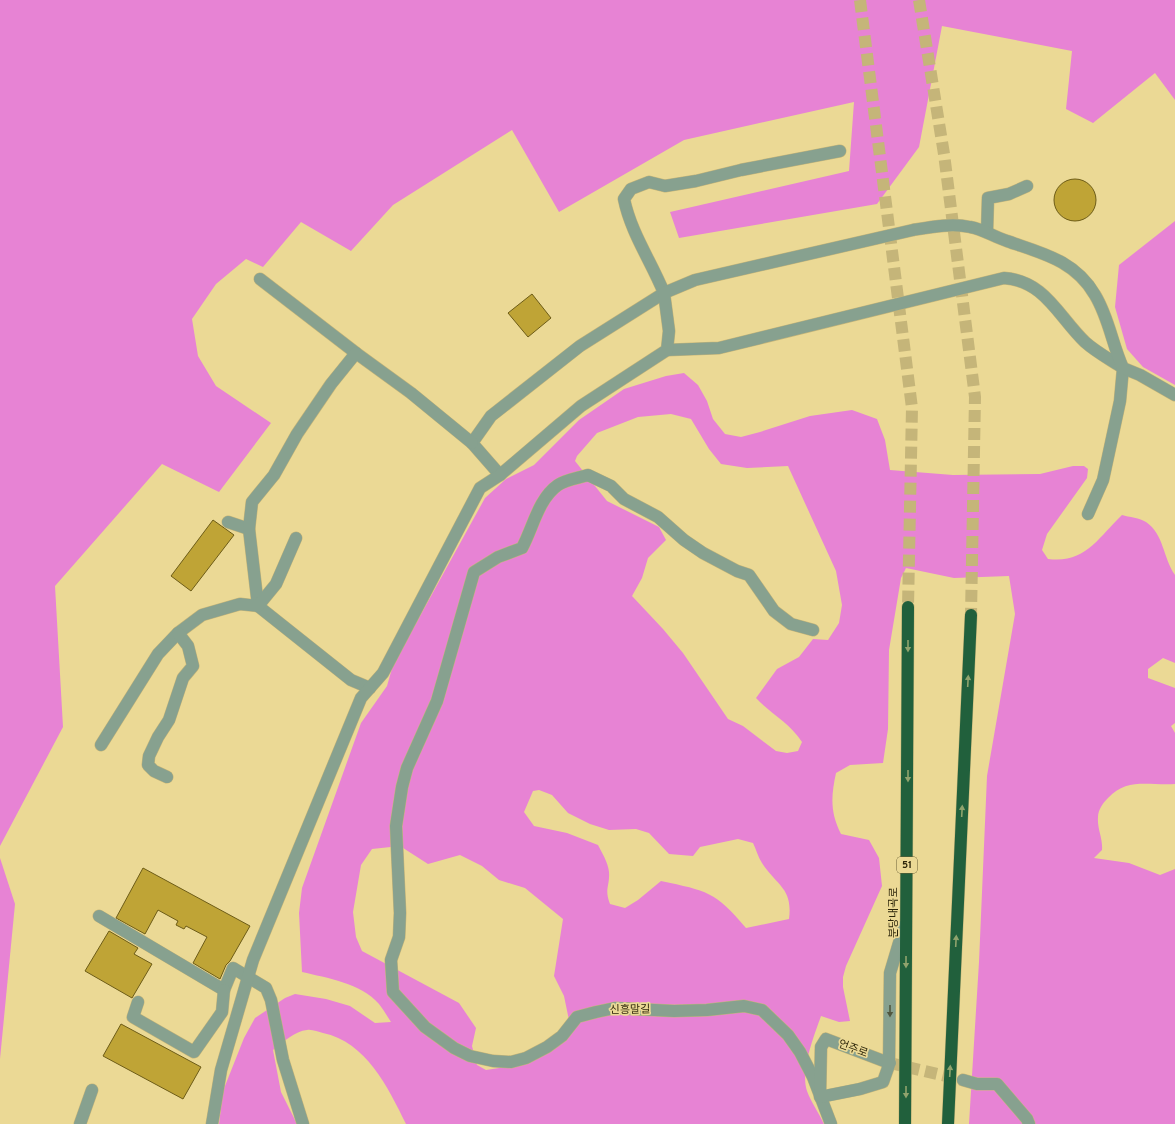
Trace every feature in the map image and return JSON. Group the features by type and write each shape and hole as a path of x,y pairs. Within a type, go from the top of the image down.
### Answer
{"highway":[{"name":"분당내곡로","path":"905,1124 908,607"},
{"path":"948,1124 971,615"}],"street":[{"path":"667,350 670,331 664,293 655,270 628,219 624,199 631,189 649,182 665,186 696,181 741,170 840,151"},
{"path":"987,232 988,198 1009,194 1027,186"},
{"path":"472,443 491,416 580,346 664,293 695,280 913,230 937,226 969,226 987,232 1006,241 1055,257 1079,276 1094,294 1102,309 1111,334 1115,351 1123,368 1120,401 1103,480 1088,514"},
{"path":"212,1124 221,1070 253,960 361,698 383,673 480,488 500,475 582,406 667,350 719,348 1004,278 1018,279 1032,286 1086,343 1123,368 1140,375 1175,395"},
{"path":"260,279 356,353 411,393 472,443 500,475"},
{"path":"258,606 249,529 252,502 274,475 298,434 331,384 356,353"},
{"name":"신흥말길","path":"813,630 791,624 774,611 749,575 737,572 684,540 658,517 624,499 611,486 588,476 558,484 549,493 522,548 498,557 474,572 437,701 407,768 402,787 396,826 399,937 391,960 393,992 425,1027 454,1048 470,1056 493,1061 511,1062 526,1058 547,1048 562,1036 577,1017 615,1008 674,1011 707,1010 744,1006 762,1010 788,1035 813,1077 831,1124"},
{"path":"228,522 249,529"},
{"path":"258,606 276,584 296,538"},
{"path":"101,745 158,654 178,633 202,615 240,604 258,606 351,680 370,688"},
{"path":"167,777 154,771 148,765 149,756 158,737 169,720 183,678 193,666 188,646 178,633"},
{"path":"99,916 224,990"},
{"path":"820,1097 860,1089 883,1082 890,1063 890,974 907,919"},
{"path":"138,1002 133,1017 194,1052 222,1012 224,990 233,968 249,976 266,988 271,1000 283,1060 303,1124"},
{"name":"언주로","path":"820,1097 821,1047 826,1039 890,1063"},
{"path":"963,1080 977,1084 996,1084 1027,1119 1029,1124"},
{"path":"80,1124 92,1090"}],"shaded area":[{"path":"0,0 1175,0 1175,100 1155,73 1093,123 1066,109 1072,51 942,26 919,147 877,204 679,238 670,212 849,171 854,102 684,140 559,212 512,130 393,205 351,251 301,222 263,267 246,259 216,284 192,319 198,356 216,386 271,423 219,492 162,464 55,586 63,727 0,846"},
{"path":"1175,221 1175,385 1143,367 1127,349 1115,307 1119,265"},
{"path":"684,373 698,385 707,401 713,419 725,434 741,437 810,416 852,410 877,419 885,440 890,470 953,475 1040,474 1073,466 1084,466 1088,469 1087,478 1047,534 1042,550 1048,559 1072,557 1090,548 1122,515 1144,521 1152,527 1160,540 1175,575 1175,663 1163,658 1148,669 1148,678 1175,688 1175,723 1171,726 1175,733 1175,784 1139,784 1123,787 1115,791 1104,802 1098,814 1098,826 1102,841 1102,850 1094,858 1129,863 1160,875 1175,869 1175,1124 969,1124 979,962 987,776 1015,614 1009,576 954,578 906,568 901,578 889,650 888,729 883,763 850,765 836,773 833,789 833,811 841,834 869,840 879,858 882,886 846,966 843,977 843,987 850,1021 839,1022 821,1016 809,1054 805,1074 805,1083 807,1091 824,1124 406,1124 383,1081 363,1056 352,1046 338,1038 309,1030 303,1031 285,1040 273,1050 281,1092 297,1124 219,1124 223,1091 244,1038 255,1018 285,998 295,994 326,999 350,1006 375,1023 391,1022 379,1004 363,991 343,982 302,972 299,913 302,888 361,723 387,686 393,665 485,498 506,479 534,465 579,420 624,389 666,376","holes":["671,414 691,419 709,449 721,464 747,468 788,466 836,571 842,605 839,623 828,640 813,639 799,657 777,669 756,698 797,735 802,742 798,751 787,753 776,751 743,726 728,719 683,653 632,596 642,578 648,558 666,540 659,527 607,501 575,461 577,456 597,433 638,417","539,790 552,795 568,813 590,824 609,830 636,829 649,833 669,854 693,856 700,847 738,839 753,843 762,863 783,888 789,900 789,919 746,928 726,906 709,894 689,887 661,881 638,900 625,908 610,904 607,895 609,877 608,868 605,858 598,845 567,833 534,826 524,812 533,791","400,846 428,864 460,855 482,866 499,880 525,888 563,919 554,976 564,996 570,1025 506,1067 486,1070 477,1065 472,1046 476,1028 459,1003 362,951 356,937 353,912 361,865 372,849"]},
{"path":"0,858 15,904 0,1059"}],"building":[{"path":"1071,179 1079,179 1087,182 1093,188 1096,200 1093,212 1087,218 1079,221 1071,221 1063,218 1057,212 1054,204 1054,196 1057,188 1063,182"},
{"path":"532,294 551,318 528,337 508,313"},
{"path":"213,520 234,535 191,591 171,576"},
{"path":"143,868 250,926 230,961 226,965 220,979 193,963 207,937 186,926 184,929 176,925 178,921 158,910 145,934 116,918"},
{"path":"109,931 138,948 134,954 152,964 132,998 85,971"},
{"path":"121,1024 201,1067 183,1099 103,1056"}],"tunnel":[{"path":"860,0 912,408 908,607"},
{"path":"919,0 944,154 975,397 971,615"},
{"path":"890,1063 963,1080"}]}
